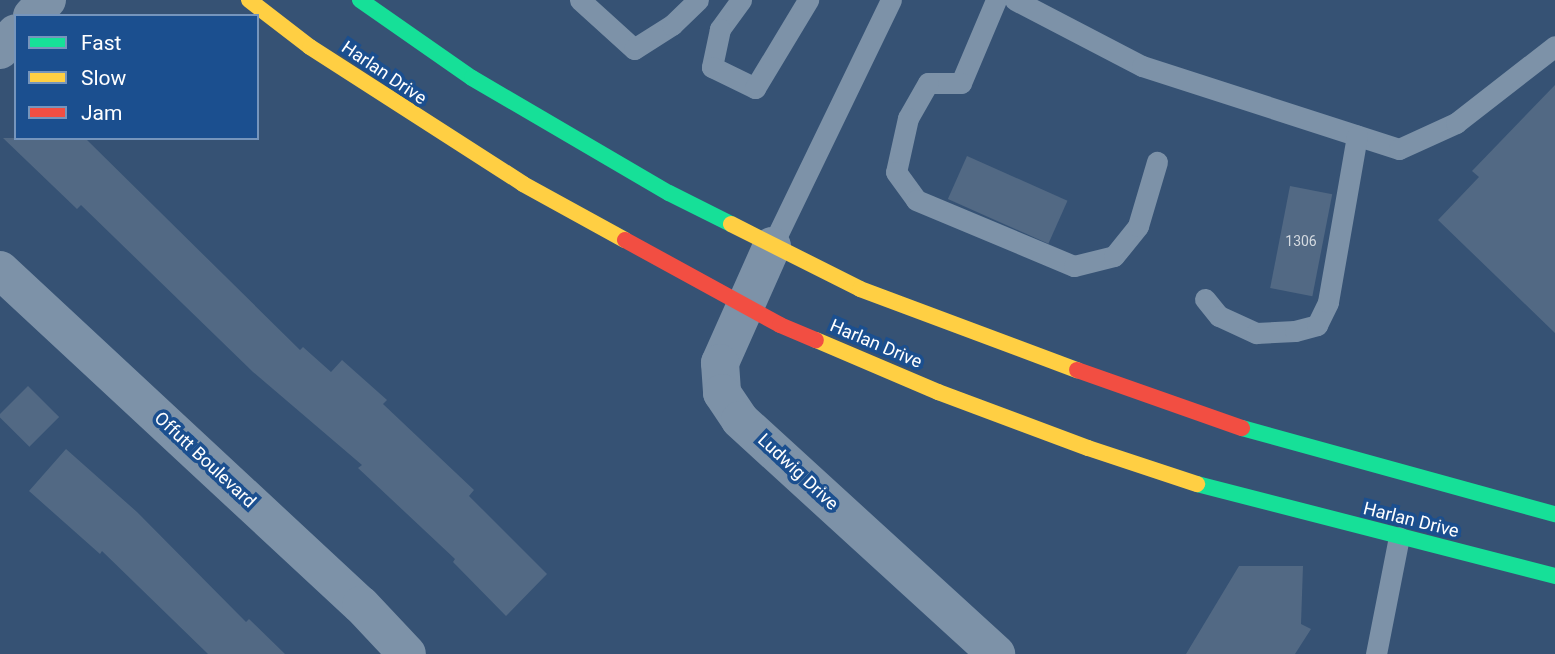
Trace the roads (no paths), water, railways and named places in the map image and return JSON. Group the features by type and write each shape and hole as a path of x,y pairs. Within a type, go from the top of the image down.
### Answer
{"main road":[{"name":"Harlan Drive","path":"249,0 310,47 417,119 523,184 743,306 938,392 1183,480 1555,576"},
{"path":"360,0 472,78 669,193 823,272 897,304 1166,403 1277,440 1555,514"}],"street":[{"path":"34,14 47,0"},
{"path":"0,50 14,35"},
{"name":"Ludwig Drive","path":"772,246 720,362 722,393 740,420 996,654"},
{"name":"Offutt Boulevard","path":"0,270 361,605 407,654"}],"lane":[{"path":"580,0 634,49 672,25 698,0"},
{"path":"741,0 720,29 712,67 755,88 808,0"},
{"path":"772,246 891,0"},
{"path":"996,0 961,83 928,83 908,118 897,172 916,200 1074,266 1114,257 1138,226 1157,162"},
{"path":"1015,0 1142,66 1399,149 1456,123 1555,46"},
{"path":"1205,299 1219,316 1256,333 1295,331 1317,324 1328,302 1357,135"},
{"path":"1376,654 1399,537"}]}
